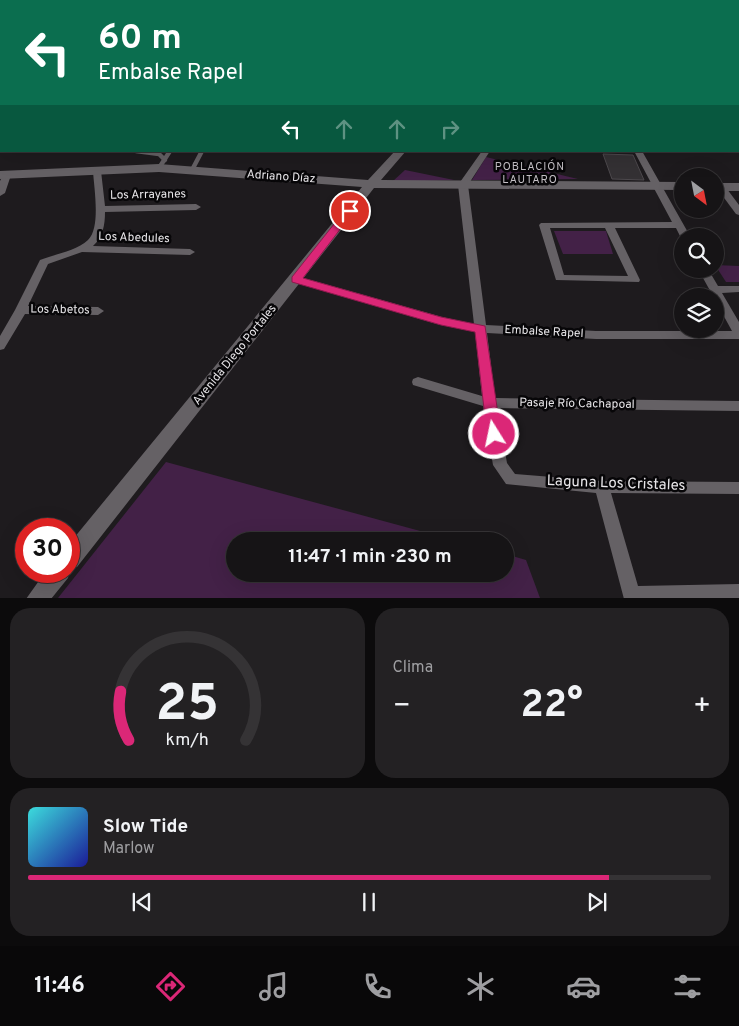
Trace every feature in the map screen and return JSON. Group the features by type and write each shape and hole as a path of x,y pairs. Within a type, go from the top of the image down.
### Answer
{"main road":[{"name":"Avenida Diego Portales","path":"80,546 296,280 371,184 400,152"},
{"name":"Adriano Díaz","path":"3,175 97,171 162,164 192,170 371,184 674,186"},
{"path":"724,187 739,187"},
{"path":"37,598 50,583"}],"street":[{"path":"485,152 463,185 489,403"},
{"path":"639,152 680,228"},
{"path":"0,346 21,310 44,262 91,243 98,236 100,209 97,171"},
{"path":"0,193 3,175"},
{"path":"724,194 739,212"},
{"name":"Los Arrayanes","path":"100,209 196,207"},
{"path":"609,224 636,280 560,278 544,225 609,224 678,225"},
{"name":"Los Abedules","path":"78,249 190,252"},
{"name":"Embalse Rapel","path":"296,280 441,321 480,329 596,334 739,334"},
{"path":"724,290 739,289"},
{"path":"724,306 739,334"},
{"name":"Los Abetos","path":"21,310 98,311"},
{"name":"Pasaje Río Cachapoal","path":"418,382 489,403 739,406"},
{"name":"Laguna Los Cristales","path":"489,403 500,465 511,480 602,487 739,488"},
{"path":"602,487 633,596 739,592"}],"lane":[{"path":"136,152 159,154 162,164"},
{"path":"162,164 169,152"},
{"path":"192,170 201,152"}],"shaded area":[{"path":"486,157 578,179 472,180"},
{"path":"405,170 454,180 392,182"},
{"path":"554,231 606,231 613,254 563,254"},
{"path":"724,265 739,266 739,282 726,282 723,278"},
{"path":"166,462 424,532 226,532 226,582 514,582 514,557 526,560 540,598 58,598 70,583 80,583 80,570"}],"building":[{"path":"603,154 633,155 644,180 612,179"}],"district":[{"name":"POBLACIÓN LAUTARO","path":"530,173"}],"route":[{"path":"350,211 296,280 441,321 480,329 494,434"}]}
